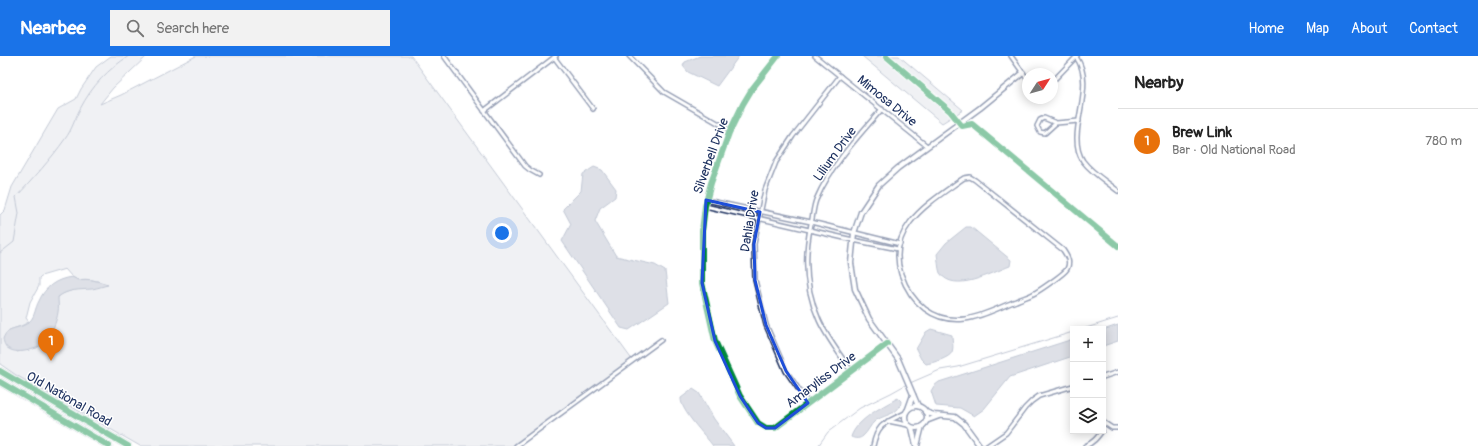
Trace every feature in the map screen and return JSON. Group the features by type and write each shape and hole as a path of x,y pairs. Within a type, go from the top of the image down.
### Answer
{"main road":[{"name":"Old National Road","path":"0,371 128,446"},
{"name":"Old National Road","path":"0,382 109,446"}],"street":[{"path":"444,56 525,166 539,175"},
{"path":"484,111 554,56 593,109"},
{"path":"629,56 664,92 730,130"},
{"name":"Silverbell Drive","path":"766,428 758,423 740,396 715,340 702,283 702,231 706,200 730,130 752,89 778,56"},
{"name":"Mimosa Drive","path":"815,56 926,146"},
{"path":"1011,56 1022,72"},
{"path":"1058,76 1077,56 1084,75 1077,145 1081,157 1088,166 1118,192"},
{"path":"980,446 964,424 955,417 934,415 925,412 918,406 898,358 869,319 855,289 851,263 853,240 861,212 879,185 926,146 980,108 1022,75"},
{"name":"Dahlia Drive","path":"808,403 786,371 766,325 754,280 754,244 758,218 770,176 784,148 840,76"},
{"name":"Lilium Drive","path":"851,371 818,319 811,297 807,277 806,257 809,230 812,222 812,212 816,201 832,171 882,109"},
{"path":"1056,123 1045,133 1040,132 1036,126 1040,120 1044,118 1056,123 1079,121"},
{"path":"970,177 1063,250 1069,259 1068,266 1063,273 1034,294 965,319 948,319 929,312 916,302 905,286 900,270 898,249 900,244 904,231 917,214 961,180 970,177"},
{"path":"706,200 812,222 900,244"},
{"path":"705,206 898,249"},
{"path":"516,446 661,340"},
{"name":"Amaryliss Drive","path":"766,428 775,428 887,344"},
{"path":"1106,376 1118,372"},
{"path":"987,446 1006,432 1025,408 1039,396 1070,387"},
{"path":"913,394 906,412 905,420 912,428 919,428 922,426"},
{"path":"872,446 878,430 886,421 906,412 914,406 918,406"},
{"path":"917,446 922,426 926,420 925,412"},
{"path":"926,420 942,416"},
{"path":"886,421 908,425"},
{"path":"1106,425 1112,428 1118,428"},
{"path":"912,428 917,446"},
{"path":"1085,446 1090,444 1099,434"}],"highlighted area":[{"path":"706,200 760,212 754,244 755,280 766,325 786,371 808,403 775,428 766,428 758,423 740,396 715,341 702,283"}],"shaded area":[{"path":"111,56 147,56 113,88 100,104 121,95 196,56 411,56 633,361 513,446 140,446 16,375 0,364 0,215 5,210 12,187 58,109 76,99 96,67","holes":["65,269 72,277 78,280 82,279 108,284 69,291 58,297 37,348 17,352 9,330 29,322 26,318 30,302 39,286 39,278 41,276"]},
{"path":"862,56 899,56 963,110 942,123"}],"water":[{"path":"700,56 739,56 717,86 688,72 683,66 685,62"},
{"path":"594,167 602,170 616,189 615,197 600,208 595,221 616,256 655,265 665,271 669,303 629,330 621,328 562,241 571,224 563,209 581,191 583,174"},
{"path":"966,227 971,227 1011,260 1010,266 973,280 954,282 946,279 940,273 937,254 946,243"},
{"path":"72,277 78,280 93,280 108,285 92,289 70,291 62,294 58,297 57,316 52,331 46,341 34,349 13,351 9,349 4,343 3,339 5,334 11,329 22,326 30,321 41,296 52,284"},
{"path":"1118,325 1118,341 1106,345 1106,329"},
{"path":"931,329 952,335 953,350 951,354 944,358 926,364 921,359 916,349 926,332"},
{"path":"1070,340 1070,357 1010,377 984,409 974,416 960,408 936,406 931,391 939,382"},
{"path":"693,389 699,393 714,419 734,446 713,446 689,416 684,409 681,398"},
{"path":"898,398 901,401 898,409 875,421 862,437 851,437 858,425 864,419"}],"waterway":[{"path":"0,253 14,242 19,213 16,197 42,169 70,132 78,113 95,86 107,72 129,56"},
{"path":"1093,326 1118,318"},
{"path":"910,383 940,370 958,367 1070,333"},
{"path":"818,446 828,432 860,408 907,384"}],"cycle path":[{"path":"778,56 752,89 743,104 729,133 711,183 705,206 702,231 702,283 715,341 740,396 758,423 766,428 775,428 887,344"},
{"path":"886,56 950,111 962,126 972,124 1118,246"},
{"path":"0,371 128,446"},
{"path":"0,382 109,446"}],"place":[{"name":"Brew Link","path":"51,361"}]}
